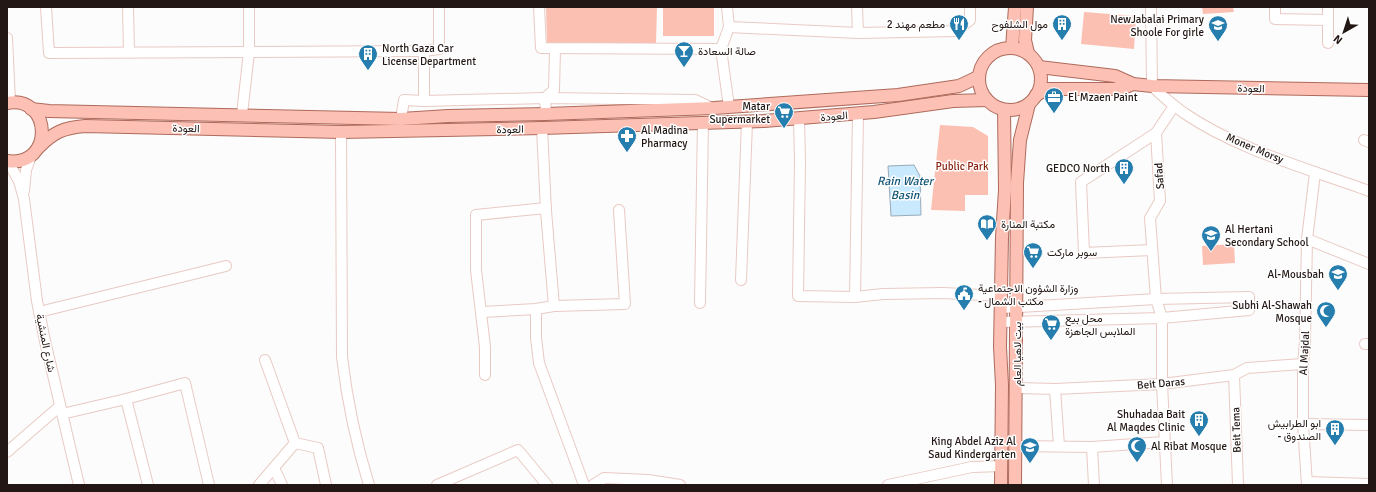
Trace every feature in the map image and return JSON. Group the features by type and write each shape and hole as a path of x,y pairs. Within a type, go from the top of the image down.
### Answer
{"main road":[{"path":"1012,48 1015,7"},
{"path":"1027,7 1025,40 1028,53"},
{"path":"1012,48 1028,53 1039,67 1041,80 1033,99 1020,109 1004,110 995,106 987,100 979,87 978,77 983,63 989,55 998,50 1012,48"},
{"name":"العودة","path":"1039,67 1115,76 1134,84 1152,86 1369,90"},
{"name":"العودة","path":"9,102 20,103 31,109 63,112 242,114 401,119 448,116 714,108 898,95 959,86 978,77"},
{"name":"العودة","path":"1033,99 1047,89 1121,88 1134,84"},
{"name":"بيت لاهيا العام","path":"1015,485 1017,388 1017,183 1020,140 1033,99"},
{"name":"العودة","path":"30,156 49,136 58,131 70,127 85,126 341,132 542,128 799,119 858,114 952,101 987,100"},
{"path":"31,109 38,116 42,128 43,134 39,146"},
{"name":"بيت لاهيا العام","path":"1001,485 1002,237 1005,190 1004,110"},
{"path":"7,162 19,161 30,156"}],"street":[{"path":"46,7 49,53 424,51 439,49 439,7"},
{"path":"128,7 129,52"},
{"path":"242,114 249,52 249,7"},
{"path":"539,7 541,48 721,49"},
{"path":"727,7 729,27 721,49 729,107"},
{"path":"857,7 858,33"},
{"path":"729,27 858,33 956,31 970,20 970,7"},
{"path":"1151,7 1152,86"},
{"path":"1275,7 1275,19 1328,20"},
{"path":"1328,7 1328,43"},
{"path":"7,38 9,102"},
{"path":"545,98 554,90 555,49"},
{"path":"424,51 424,101"},
{"name":"Moner Morsy","path":"1152,86 1174,106 1203,125 1234,141 1315,173 1369,191"},
{"path":"545,98 546,114"},
{"path":"401,119 404,100 424,101 545,98 695,100 714,108"},
{"path":"1152,250 1084,253 1081,182 1156,133 1174,106"},
{"path":"855,297 858,114"},
{"path":"799,119 800,161 798,296 855,297 883,294 943,293 1002,296"},
{"path":"700,303 703,122"},
{"path":"741,280 747,122"},
{"path":"542,128 546,208 554,306"},
{"path":"341,132 342,357 346,391 368,485"},
{"name":"Safad","path":"1156,133 1160,201 1150,218 1156,299 1162,318 1162,384 1167,485"},
{"name":"شارع المنشية","path":"30,156 25,175 24,199 39,312 79,485"},
{"name":"شارع المنشية","path":"7,162 16,174 24,199"},
{"name":"Al Majdal","path":"1307,484 1303,424 1303,364 1305,342 1307,239 1315,173"},
{"path":"485,375 485,347 482,312 476,270 476,215 546,208"},
{"path":"482,312 536,309 554,306 625,304 619,210"},
{"path":"1307,239 1369,264"},
{"path":"39,312 226,266"},
{"path":"1001,322 1162,318 1249,310 1249,297 1156,299 1002,308"},
{"path":"536,309 536,338 539,363 584,485"},
{"path":"265,360 295,443"},
{"name":"Beit Daras","path":"1017,388 1055,389 1162,384 1234,375 1247,368 1303,364"},
{"name":"Beit Tema","path":"1234,375 1238,485"},
{"path":"7,452 61,410 126,400 185,382 209,485"},
{"path":"1055,389 1059,446"},
{"path":"126,400 148,485"},
{"path":"1303,424 1369,425"},
{"path":"1016,446 1092,447 1164,442"},
{"path":"259,485 295,443"},
{"path":"295,443 318,448 326,485"},
{"path":"1092,447 1094,485"},
{"path":"437,485 518,450 547,485"},
{"path":"888,485 972,467 1002,466"},
{"path":"274,468 282,485"},
{"path":"593,485 604,478 648,480 680,485"},
{"path":"1307,484 1369,484"}],"green space":[{"path":"546,7 657,7 656,43 547,44"},
{"path":"663,7 714,7 714,36 663,36"},
{"path":"1202,7 1233,7 1234,12 1203,14"},
{"path":"1084,12 1136,16 1134,49 1081,44"},
{"name":"Public Park","path":"940,125 973,127 988,136 988,195 965,195 965,211 931,210"},
{"path":"1234,244 1235,263 1203,265 1202,246"}],"water":[{"name":"Rain Water Basin","path":"914,165 920,176 921,215 891,216 888,166"}],"place":[{"name":"مطعم مهند 2","path":"959,41"},
{"name":"مول الشلفوح","path":"1062,41"},
{"name":"NewJabalai Primary Shoole For girle","path":"1218,42"},
{"name":"صالة السعادة","path":"684,68"},
{"name":"North Gaza Car License Department","path":"368,71"},
{"name":"El Mzaen Paint","path":"1054,114"},
{"name":"Matar Supermarket","path":"784,129"},
{"name":"Al Madina Pharmacy","path":"627,153"},
{"name":"GEDCO North","path":"1124,185"},
{"name":"مكتبة المنارة","path":"987,241"},
{"name":"Al Hertani Secondary School","path":"1211,252"},
{"name":"سوبر ماركت","path":"1033,269"},
{"name":"Al-Mousbah","path":"1338,291"},
{"name":"وزارة الشؤون الاجتماعية - مكتب الشمال","path":"964,311"},
{"name":"Subhi Al-Shawah Mosque","path":"1326,328"},
{"name":"محل بيع الملابس الجاهزة","path":"1051,341"},
{"name":"Shuhadaa Bait Al Maqdes Clinic","path":"1199,437"},
{"name":"ابو الطرابيش - الصندوق","path":"1335,446"},
{"name":"Al Ribat Mosque","path":"1137,463"},
{"name":"King Abdel Aziz Al Saud Kindergarten","path":"1030,464"}]}
